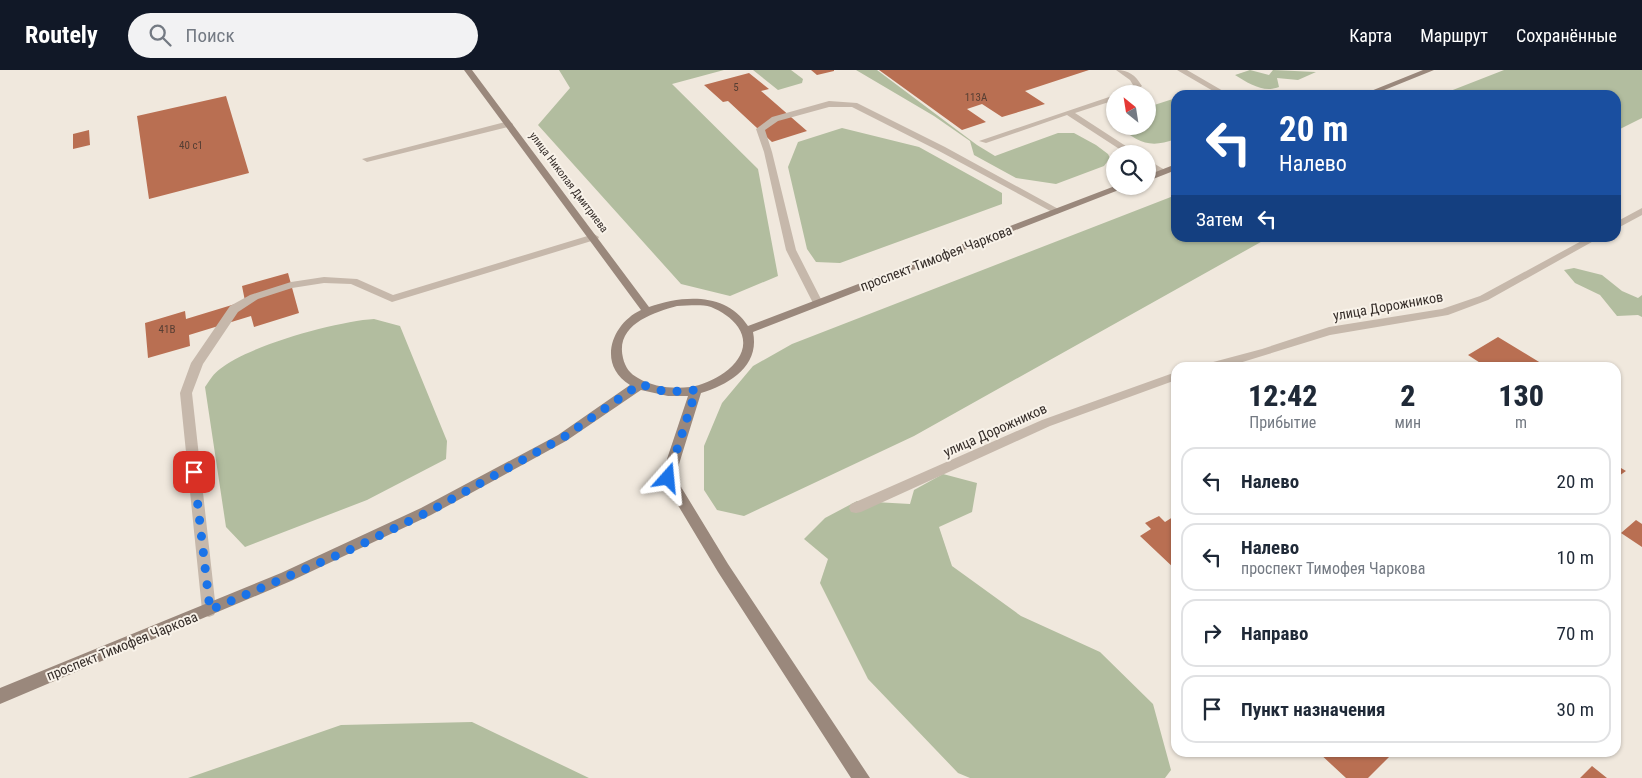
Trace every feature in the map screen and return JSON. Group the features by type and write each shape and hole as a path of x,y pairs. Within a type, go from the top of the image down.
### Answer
{"main road":[{"name":"улица Николая Дмитриева","path":"468,70 594,237 647,311"},
{"path":"1378,90 1430,70"},
{"path":"1156,175 1171,169"},
{"name":"проспект Тимофея Чаркова","path":"748,330 1106,193"},
{"path":"676,302 707,303 732,313 748,330 750,346 742,364 723,380 696,390 666,392 640,384 625,375 617,362 615,348 620,334 626,327 647,311 676,302"},
{"name":"проспект Тимофея Чаркова","path":"0,696 210,610 354,548 432,510 564,437 640,384"},
{"path":"696,390 668,478 723,568 861,778"}],"street":[{"path":"1120,70 1133,78 1137,85"},
{"path":"1181,70 1217,90"},
{"path":"983,141 1106,100"},
{"path":"818,303 791,250 768,152 760,129 775,119 829,104 854,105 942,149 1058,211"},
{"path":"1068,112 1120,145"},
{"path":"367,159 510,124"},
{"path":"1156,168 1162,172"},
{"path":"1621,223 1642,212"},
{"path":"210,610 186,393 197,363 234,309 254,297 291,285 324,280 353,281 392,299 594,237"},
{"name":"улица Дорожников","path":"1228,362 1329,332 1444,312 1484,298 1587,242"},
{"name":"улица Дорожников","path":"856,508 1046,423 1171,378"}],"green space":[{"path":"559,70 724,70 672,84 758,169 778,276 730,296 681,284 538,125 570,88"},
{"path":"753,70 791,70 803,79 802,83 778,90"},
{"path":"856,70 877,70 977,145 995,156 1058,133 1074,133 1106,152 1106,163 1104,166 1056,184 1016,178 974,155 970,141 934,116"},
{"path":"1250,70 1269,75 1273,70 1316,72 1298,80 1277,78 1279,87 1268,89 1251,84 1235,75"},
{"path":"1504,70 1642,70 1642,118 1621,128 1621,90 1453,90"},
{"path":"1171,100 1171,140 1151,144 1130,135 1156,135 1156,104"},
{"path":"842,128 919,147 1002,193 1002,204 840,263 816,262 807,249 788,167 798,142"},
{"path":"1171,197 1171,242 1261,242 914,436 744,516 717,510 704,490 704,446 722,403 753,366 792,344"},
{"path":"1574,268 1602,275 1622,291 1638,298 1642,295 1642,317 1638,315 1617,316 1600,295 1575,283 1564,270"},
{"path":"374,319 400,326 447,441 446,459 367,500 245,547 226,527 205,387 218,371 233,360 250,352 294,336 339,324"},
{"path":"943,474 977,483 972,512 939,527 952,566 1021,616 1100,652 1153,704 1171,770 1165,778 970,778 958,773 868,679 820,583 828,559 804,539 825,518 857,501 910,504 914,490"},
{"path":"472,722 589,778 188,778 341,725"}],"building":[{"path":"811,70 834,70 834,71 817,75"},
{"path":"879,70 1089,70 1025,91 1045,104 1002,117 982,104 967,109 986,122 962,130"},
{"path":"749,73 769,89 761,91 807,131 772,142 728,101 723,102 704,85"},
{"path":"226,96 249,173 149,199 137,116"},
{"path":"89,130 90,145 73,149 73,134"},
{"path":"288,273 299,313 254,327 251,316 189,335 190,346 148,358 145,323 185,311 186,319 245,301 242,286"},
{"path":"1498,337 1539,362 1479,362 1468,355"},
{"path":"1621,468 1626,471 1621,474"},
{"path":"1159,516 1165,522 1171,518 1171,565 1140,536 1151,529 1145,523"},
{"path":"1636,520 1642,524 1642,547 1621,533"},
{"path":"1323,757 1389,757 1368,778 1346,778"},
{"path":"1592,766 1607,778 1580,778"}],"route":[{"path":"194,472 210,610 354,548 432,510 564,437 640,384 666,392 696,390 668,478"}]}
